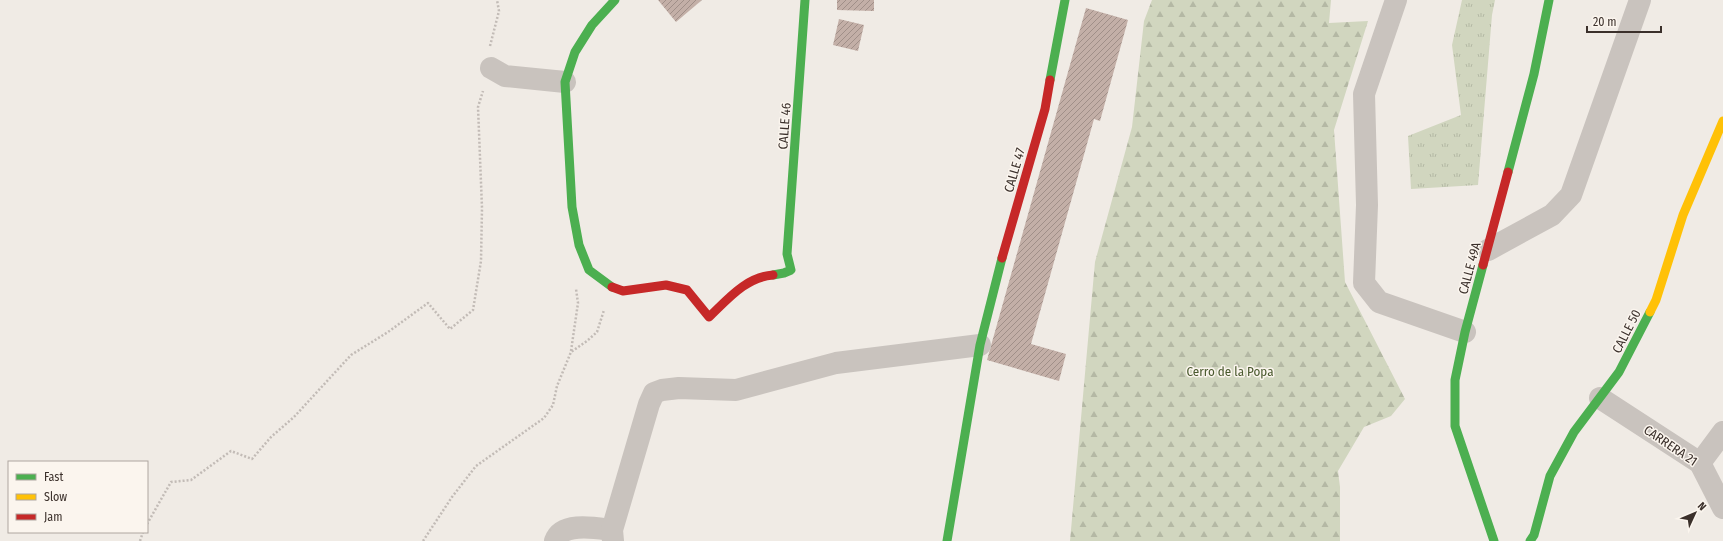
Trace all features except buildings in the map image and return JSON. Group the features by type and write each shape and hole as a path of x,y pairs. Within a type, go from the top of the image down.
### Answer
{"street":[{"path":"613,288 589,270 579,245 572,207 565,82 575,52 592,25 615,0"},
{"name":"CALLE 46","path":"613,288 623,291 666,285 686,290 709,317 725,300 751,281 773,274 785,275 791,270 787,254 805,0"},
{"name":"CALLE 47","path":"946,541 980,345 1012,220 1045,109 1065,0"},
{"path":"1396,0 1364,94 1367,205 1364,284 1379,302 1465,332"},
{"name":"CALLE 49A","path":"1494,541 1455,426 1455,380 1465,332 1534,74 1549,0"},
{"path":"1488,250 1552,215 1571,195 1640,0"},
{"path":"491,68 505,76 565,82"},
{"name":"CALLE 50","path":"1530,541 1534,535 1550,476 1574,432 1619,372 1656,300 1682,215 1723,122"},
{"path":"555,541 556,538 568,529 583,527 612,536 649,404 654,393 662,390 679,388 736,390 836,363 980,345"},
{"name":"CARRERA 21","path":"1600,398 1700,463 1723,508"},
{"path":"1700,463 1723,432"}],"path":[{"path":"148,522 171,482 191,480 231,451 252,459 271,437 294,416 351,355 388,332 428,303 450,329 473,310 481,261 482,208 478,107 491,68 488,52 500,11 497,0"},
{"path":"424,541 452,497 476,466 544,418 553,405 557,386 571,352 578,303 574,282"},
{"path":"571,352 597,332 605,305 613,288"}],"green space":[{"name":"Cerro de la Popa","path":"1152,0 1331,0 1329,23 1368,21 1334,130 1345,282 1405,399 1391,416 1364,427 1338,471 1340,487 1340,541 1070,541 1095,262 1132,127 1144,21"},
{"path":"1462,0 1495,0 1492,15 1478,185 1411,189 1408,136 1461,115 1452,45"}],"traffic: fast":[{"path":"612,287 589,270 579,245 572,207 565,82 575,52 592,25 615,0"},
{"path":"773,275 791,270 787,254 805,0"},
{"path":"1050,80 1065,0"},
{"path":"1508,172 1534,74 1549,0"},
{"path":"947,541 980,345 1002,258"},
{"path":"1483,265 1465,332 1455,380 1455,426 1494,541"},
{"path":"1530,541 1534,535 1550,476 1574,432 1619,372 1650,312"}],"traffic: slow":[{"path":"1650,312 1656,300 1683,215 1723,121"}],"traffic: jam":[{"path":"1002,258 1045,109 1050,80"},
{"path":"1483,265 1508,172"},
{"path":"612,287 623,291 666,285 687,290 709,317 730,296 746,284 754,280 773,275"}]}
